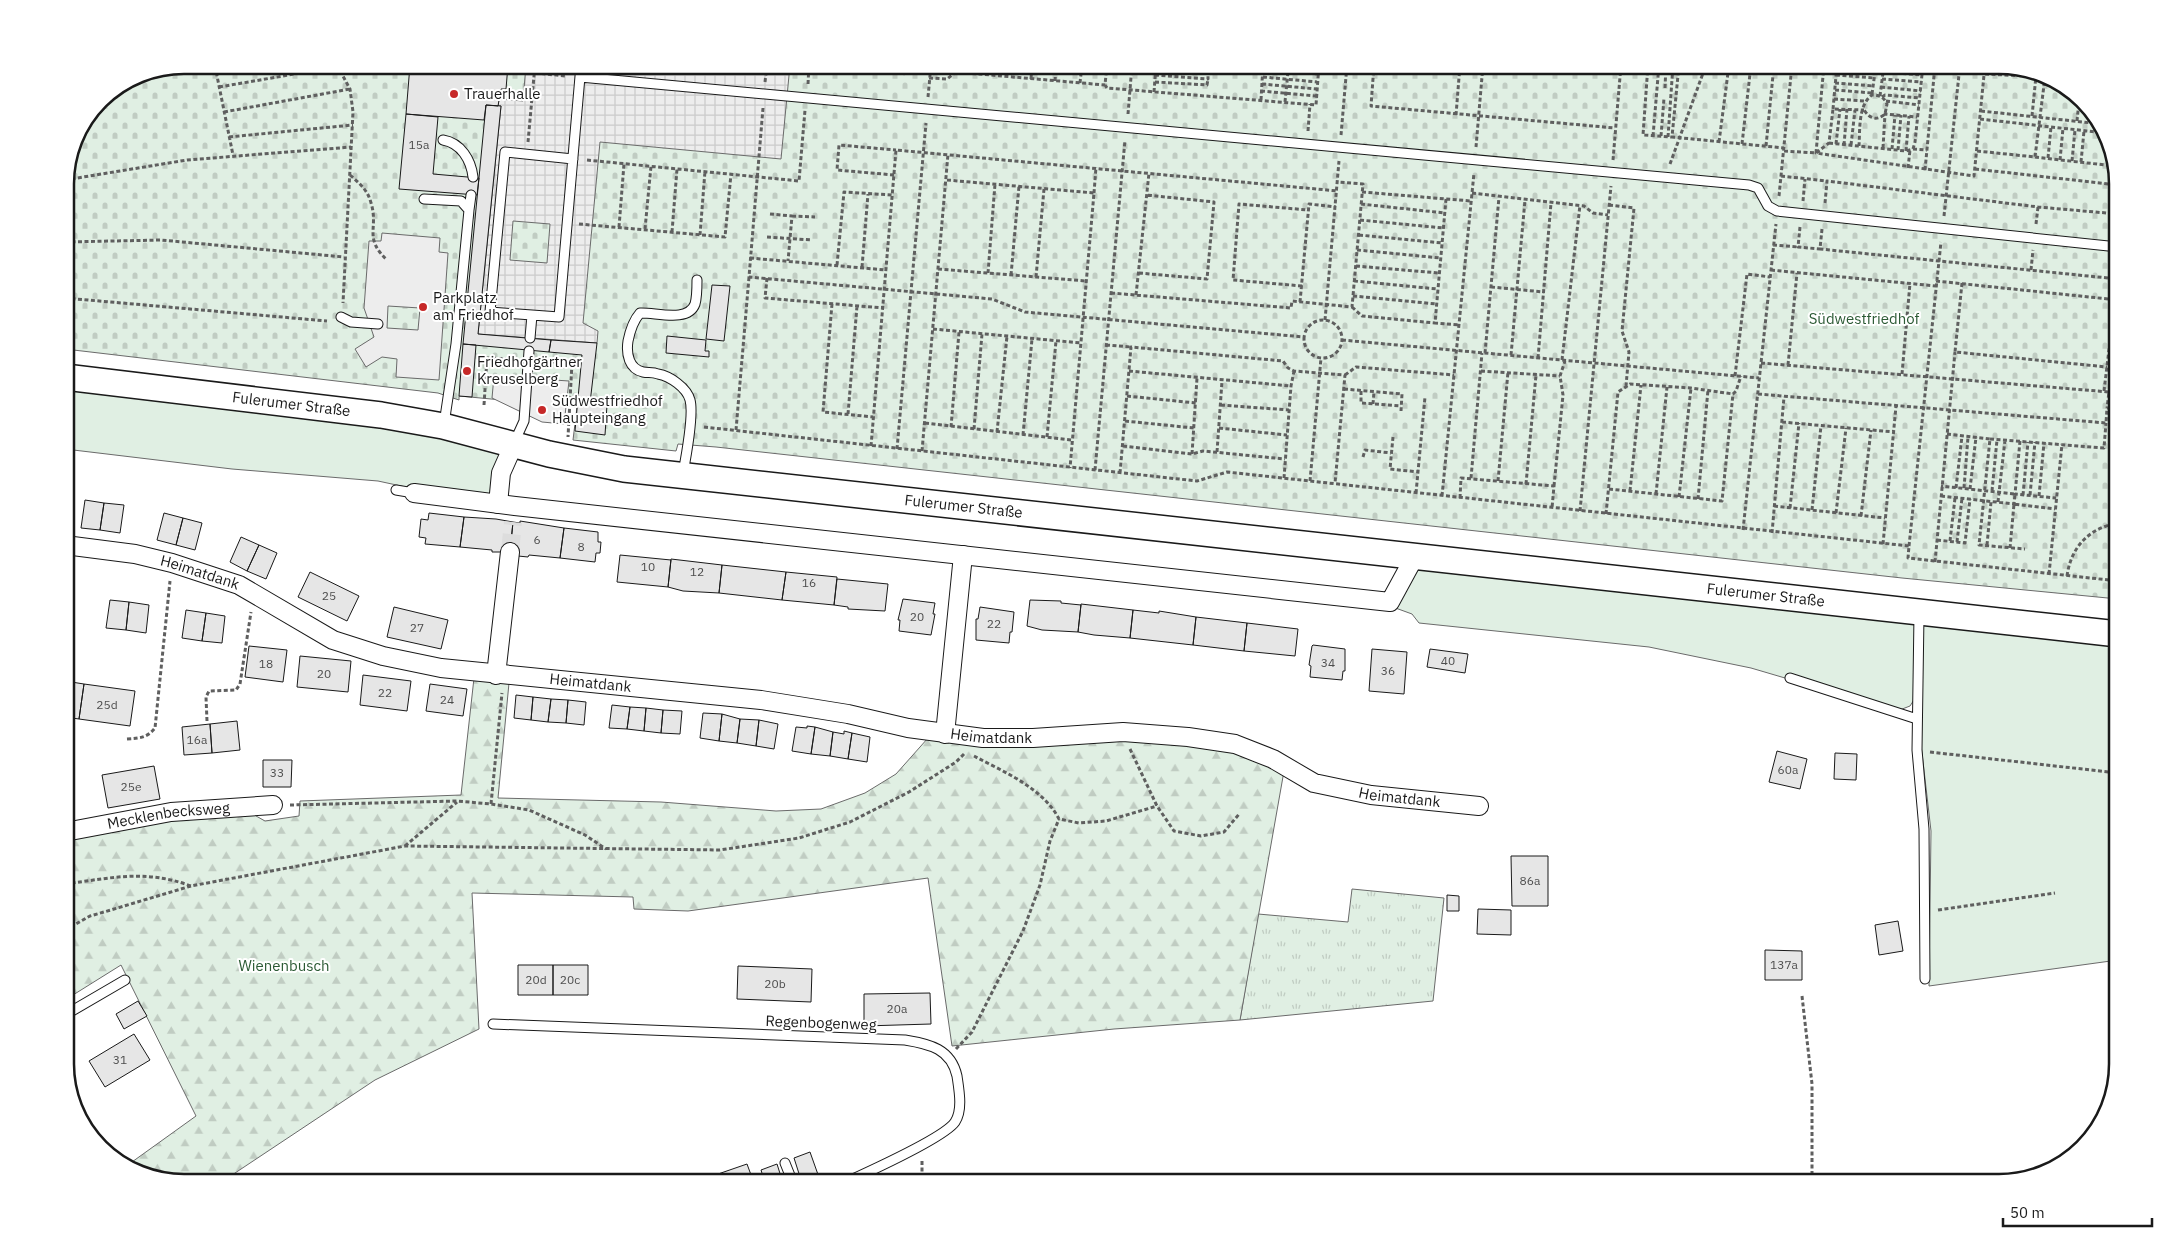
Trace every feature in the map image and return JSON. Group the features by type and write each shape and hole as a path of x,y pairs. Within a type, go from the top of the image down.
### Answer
{"main road":[{"name":"Fulerumer Straße","path":"74,377 381,415 443,426 513,446 588,463 683,476 2109,633"}],"street":[{"path":"509,511 501,473 513,446"},
{"path":"414,493 509,511 963,555 1390,602 1415,556"},
{"name":"Heimatdank","path":"74,546 135,554 172,563 238,585 341,643 383,656 500,680 761,700 848,714 945,734 983,738 1033,738 1123,732 1188,737 1235,744 1273,759 1314,783 1371,795 1479,806"},
{"path":"500,680 510,552"},
{"path":"945,734 963,555"},
{"name":"Mecklenbecksweg","path":"74,830 171,812 272,806"}],"lane":[{"path":"573,159 505,152 490,312 559,317 568,223 580,74"},
{"path":"580,77 1126,129 1665,176 1758,188 1768,206 1777,211 2109,246"},
{"path":"443,140 457,145 463,151 473,171 473,178"},
{"path":"443,426 456,344 471,194"},
{"path":"424,199 461,201 469,210"},
{"path":"683,476 690,400 683,388 671,379 660,374 642,372 634,368 628,359 627,347 635,320 640,313 679,315 686,314 691,310 695,304 697,280"},
{"path":"530,338 532,315"},
{"path":"341,317 351,322 378,324"},
{"path":"513,446 524,421 529,350"},
{"path":"396,490 414,493"},
{"path":"1919,612 1917,750 1924,829 1925,979"},
{"path":"1790,678 1917,719"},
{"path":"74,1010 124,980"},
{"name":"Regenbogenweg","path":"493,1024 905,1040 936,1048 949,1056"},
{"path":"862,1174 922,1144 955,1122 959,1113 956,1076 949,1056"},
{"path":"785,1162 790,1174"}],"path":[{"path":"217,74 233,155"},
{"path":"219,87 293,74"},
{"path":"74,299 328,321 341,317 353,125 350,89 342,74"},
{"path":"527,154 535,74"},
{"path":"546,74 580,77"},
{"path":"573,159 799,180 808,74"},
{"path":"897,449 930,74"},
{"path":"930,78 947,78 953,74"},
{"path":"981,74 1105,85 1108,88 1316,105 1318,74"},
{"path":"1031,74 1031,78"},
{"path":"1055,74 1055,81"},
{"path":"1080,83 1081,74"},
{"path":"1105,85 1106,74"},
{"path":"1095,470 1131,74"},
{"path":"1155,82 1207,85 1208,74"},
{"path":"1285,102 1288,74"},
{"path":"1325,320 1338,192 1346,74"},
{"path":"1373,74 1371,106 1615,128"},
{"path":"1456,115 1459,74"},
{"path":"1442,496 1482,74"},
{"path":"1580,511 1621,74"},
{"path":"1647,74 1643,135 1766,146 1948,174 1974,176 1985,74 2015,75"},
{"path":"1653,136 1658,74"},
{"path":"1664,88 1665,74"},
{"path":"1670,137 1673,74"},
{"path":"1670,137 1677,74"},
{"path":"1665,176 1703,74"},
{"path":"1719,142 1728,74"},
{"path":"1742,144 1750,74"},
{"path":"1766,146 1773,74"},
{"path":"1743,530 1791,74"},
{"path":"1816,153 1823,74"},
{"path":"1859,146 1865,101 1872,94 1875,74"},
{"path":"1883,74 1882,96 1888,107 1885,114 1883,149"},
{"path":"1902,74 1922,76 1915,142 1911,149 1908,168"},
{"path":"1925,170 1934,74"},
{"path":"1959,74 1922,409 1908,558 2109,580"},
{"path":"1154,92 1155,75 1208,79"},
{"path":"1829,143 1836,75 1874,78"},
{"path":"1261,100 1263,77 1318,82"},
{"path":"1882,79 1921,82"},
{"path":"2032,116 2036,80"},
{"path":"1835,83 1873,86"},
{"path":"2035,157 2044,83"},
{"path":"1262,84 1317,89"},
{"path":"1882,87 1921,90"},
{"path":"224,112 350,89"},
{"path":"1835,90 1882,96 1920,98"},
{"path":"1261,91 1316,96"},
{"path":"736,430 764,94"},
{"path":"1661,136 1664,98"},
{"path":"1834,98 1865,101"},
{"path":"1886,101 1919,105"},
{"path":"1307,145 1310,104"},
{"path":"2077,121 2078,107"},
{"path":"1833,109 1864,110 1871,118 1876,119 1885,114 1917,117"},
{"path":"1836,144 1840,109"},
{"path":"1844,145 1847,110"},
{"path":"1852,145 1855,110"},
{"path":"1981,111 2091,123"},
{"path":"1892,149 1895,115"},
{"path":"1898,150 1901,115"},
{"path":"1906,151 1909,116"},
{"path":"1980,119 2096,132"},
{"path":"229,137 353,125"},
{"path":"2048,158 2050,127"},
{"path":"2060,160 2063,128"},
{"path":"2072,161 2075,130"},
{"path":"2081,162 2084,131"},
{"path":"1816,153 1829,143 1906,151 1911,149 1927,150"},
{"path":"894,175 837,170 840,145 1149,172 1338,192"},
{"path":"74,179 188,160 351,147"},
{"path":"871,446 896,150"},
{"path":"1977,151 2107,165"},
{"path":"922,452 948,154"},
{"path":"619,227 624,164"},
{"path":"645,229 651,166"},
{"path":"1070,468 1096,167"},
{"path":"672,232 677,169"},
{"path":"1975,169 2109,184"},
{"path":"700,234 705,172"},
{"path":"1136,295 1149,172"},
{"path":"350,174 365,189 371,202 373,217 372,241 377,251 387,260"},
{"path":"568,223 725,237 731,174"},
{"path":"1781,176 2109,213"},
{"path":"947,180 1094,193"},
{"path":"1827,181 1820,248 2109,278"},
{"path":"1338,182 1363,184 1352,307"},
{"path":"988,273 995,184"},
{"path":"1011,275 1020,186"},
{"path":"1036,277 1044,189"},
{"path":"837,265 844,192 892,195"},
{"path":"1362,192 1471,201"},
{"path":"1472,193 1580,206 1593,213 1608,215"},
{"path":"862,268 868,194"},
{"path":"1139,273 1207,279 1214,202 1146,195"},
{"path":"1471,478 1499,197"},
{"path":"1435,323 1446,199"},
{"path":"1511,356 1525,200"},
{"path":"1538,358 1551,203"},
{"path":"1302,286 1233,280 1239,204 1308,210"},
{"path":"1300,302 1308,204 1336,207"},
{"path":"1361,204 1445,213"},
{"path":"1606,514 1617,395 1626,386 1628,366 1629,352 1622,331 1634,208 1609,205"},
{"path":"1552,508 1563,395 1560,376 1564,360 1580,206"},
{"path":"770,214 815,217"},
{"path":"788,261 792,216"},
{"path":"1360,220 1443,228"},
{"path":"1359,235 1442,243"},
{"path":"767,237 812,240"},
{"path":"74,242 161,240 344,257"},
{"path":"1773,245 1798,247"},
{"path":"1357,250 1441,258"},
{"path":"750,258 886,270"},
{"path":"1356,266 1439,273"},
{"path":"938,269 1086,281"},
{"path":"1771,270 1936,286"},
{"path":"1788,365 1797,273"},
{"path":"1735,376 1747,274 1770,276"},
{"path":"749,277 992,299 1025,312 1304,337"},
{"path":"767,278 765,298 883,308"},
{"path":"1354,281 1438,288"},
{"path":"1936,281 2109,299"},
{"path":"1902,374 1910,283"},
{"path":"1935,562 1962,283"},
{"path":"1491,287 1544,292"},
{"path":"1111,293 1291,308 1292,301 1352,307 1362,316 1458,325"},
{"path":"1353,296 1437,304"},
{"path":"832,304 823,412 873,417"},
{"path":"848,414 857,306"},
{"path":"1319,320 1336,324 1342,334 1342,340 1337,351 1327,358 1315,356 1306,349 1304,337 1308,326 1319,320"},
{"path":"933,329 1081,343"},
{"path":"951,426 959,332"},
{"path":"974,429 982,334"},
{"path":"997,432 1007,336"},
{"path":"1023,435 1032,339"},
{"path":"1342,340 1759,378"},
{"path":"1047,438 1056,341"},
{"path":"1106,345 1283,361 1288,368 1294,371 1346,375 1356,367 1454,375"},
{"path":"1120,473 1131,347"},
{"path":"1955,352 2107,367"},
{"path":"2104,391 2109,352"},
{"path":"1310,480 1321,358"},
{"path":"1761,363 2109,392 2104,448 1947,434"},
{"path":"1129,371 1291,386"},
{"path":"1284,478 1291,386 1294,371"},
{"path":"1481,371 1560,376"},
{"path":"1498,481 1508,372"},
{"path":"1335,483 1346,375"},
{"path":"1526,484 1536,375"},
{"path":"1608,489 1722,501 1733,394 1736,391 1741,376"},
{"path":"1192,454 1198,378"},
{"path":"1217,452 1222,381"},
{"path":"1630,491 1642,385"},
{"path":"1626,386 1691,388 1733,394"},
{"path":"1656,494 1667,387"},
{"path":"1679,497 1691,388"},
{"path":"1344,390 1402,394 1400,411"},
{"path":"1698,499 1708,390"},
{"path":"1361,391 1361,403 1401,406"},
{"path":"1373,404 1374,392"},
{"path":"1758,394 2106,423"},
{"path":"1127,396 1196,403"},
{"path":"1416,493 1425,397"},
{"path":"1772,533 1784,397"},
{"path":"1220,404 1289,410"},
{"path":"1883,544 1896,406"},
{"path":"1125,421 1194,428"},
{"path":"1782,422 1894,432"},
{"path":"924,424 1072,440"},
{"path":"1790,508 1799,424"},
{"path":"689,426 1197,481 1228,472 1310,480 1743,530 1910,546"},
{"path":"1812,510 1822,426"},
{"path":"1218,428 1288,435"},
{"path":"1836,513 1846,428"},
{"path":"1861,516 1871,430"},
{"path":"1956,488 1962,436"},
{"path":"1393,437 1390,469 1418,472"},
{"path":"1964,488 1968,437"},
{"path":"1970,489 1976,437"},
{"path":"1990,439 1979,545 2024,549"},
{"path":"1992,491 1997,439"},
{"path":"1998,502 2005,440"},
{"path":"2010,548 2020,441"},
{"path":"2023,494 2028,442"},
{"path":"2030,495 2035,442"},
{"path":"2039,496 2044,443"},
{"path":"2049,574 2062,444"},
{"path":"1123,446 1192,454 1203,451 1286,459"},
{"path":"1363,458 1365,450 1391,453"},
{"path":"1460,498 1462,478 1554,486"},
{"path":"1942,486 2056,498"},
{"path":"1941,496 2055,509"},
{"path":"1950,541 1955,498"},
{"path":"1957,542 1962,498"},
{"path":"1937,540 1965,543 1970,499"},
{"path":"1987,546 1991,502"},
{"path":"1774,506 1885,518"},
{"path":"2067,576 2073,553 2080,543 2098,529 2109,526"},
{"path":"127,739 150,735 155,728 172,563"},
{"path":"207,721 206,697 209,691 236,690 240,684 254,594"},
{"path":"491,804 500,680"},
{"path":"1123,732 1157,806 1174,831 1201,836 1224,832 1240,813"},
{"path":"1917,750 2109,772"},
{"path":"74,925 90,916 191,886 405,846 720,850 799,838 850,822 909,792 956,762 964,754 974,756 1031,789 1046,800 1059,819 1080,823 1106,821 1157,806"},
{"path":"405,846 457,801"},
{"path":"272,806 457,801 491,804 529,810 585,835 607,849"},
{"path":"949,1056 972,1032 1023,931 1059,819"},
{"path":"74,883 142,875 170,878 191,886"},
{"path":"1925,912 2055,894"},
{"path":"1802,996 1812,1084 1812,1174"},
{"path":"922,1144 922,1174"}],"green space":[{"name":"Südwestfriedhof","path":"184,74 1999,74 2028,77 2054,88 2066,96 2087,117 2095,129 2106,155 2108,169 2109,598 1902,578 716,447 678,444 676,451 573,440 577,407 459,396 459,400 438,393 74,350 74,177 77,155 88,129 96,117 111,101 135,85 155,77"},
{"path":"74,389 441,435 506,452 494,501 415,489 378,481 232,469 74,450"},
{"path":"1414,564 2109,644 2109,961 1929,986 1931,831 1921,744 1921,689 1910,706 1897,711 1751,668 1649,647 1419,623 1412,614 1390,606"},
{"name":"Wienenbusch","path":"474,678 509,683 498,798 661,802 776,811 821,809 865,793 896,774 928,738 964,744 1024,747 1155,739 1235,749 1284,771 1240,1020 1114,1029 952,1046 928,878 688,911 634,909 633,897 472,893 479,1029 375,1080 234,1174 169,1173 155,1171 132,1162 196,1116 121,965 74,994 74,835 116,825 249,812 265,821 299,816 300,801 461,795"},
{"path":"1352,889 1444,898 1433,1001 1240,1020 1258,914 1348,922"}],"shaded area":[{"path":"525,74 789,74 781,159 600,142 583,323 598,331 597,343 478,334 501,106 498,106 499,99 523,101","holes":["513,221 550,224 547,263 510,260"]},
{"name":"Parkplatz am Friedhof","path":"382,233 440,238 439,252 448,253 439,380 396,377 397,359 382,357 366,367 355,349 374,337 364,308 369,241 381,241","holes":["388,306 420,308 418,330 387,328"]},
{"name":"Südwestfriedhof Haupteingang","path":"494,376 569,381 564,424 542,422 492,398"}],"building":[{"name":"Trauerhalle","path":"409,74 507,74 506,89 501,89 498,106 486,105 484,120 406,114"},
{"path":"486,105 501,106 478,334 551,340 549,352 463,344"},
{"path":"406,114 438,117 433,174 479,178 477,195 399,189"},
{"path":"712,285 730,286 724,341 706,339"},
{"path":"667,336 706,340 705,351 709,351 709,357 666,353"},
{"path":"551,340 597,343 590,403 607,405 605,435 575,431 582,355 549,352"},
{"name":"Friedhofgärtner Kreuselberg","path":"463,344 476,345 472,397 459,396"},
{"path":"85,500 104,503 100,530 81,528"},
{"path":"104,503 124,505 120,533 100,530"},
{"path":"164,513 183,518 176,545 157,540"},
{"path":"429,513 464,517 460,547 425,544 426,538 419,537 421,519 428,520"},
{"path":"464,517 513,522 510,552 492,552 492,550 460,547"},
{"path":"183,518 202,523 195,550 176,545"},
{"path":"520,521 564,528 560,558 529,555 528,557 518,556 510,552 513,522 520,523"},
{"path":"564,528 598,532 598,542 601,542 600,553 596,553 595,562 560,558"},
{"path":"241,537 259,545 247,571 230,562"},
{"path":"259,545 277,553 266,579 247,571"},
{"path":"620,555 671,560 668,587 617,582"},
{"path":"671,559 722,565 719,593 683,591 668,587"},
{"path":"722,565 786,572 782,600 719,593"},
{"path":"310,572 359,596 347,621 298,597"},
{"path":"786,572 837,577 834,605 782,600"},
{"path":"837,579 888,584 885,611 848,609 848,607 834,605"},
{"path":"903,599 935,603 931,635 899,631 900,620 898,620"},
{"path":"110,600 129,602 126,630 106,628"},
{"path":"1030,600 1061,601 1061,603 1081,605 1078,632 1042,630 1027,626"},
{"path":"129,602 149,605 146,633 126,630"},
{"path":"1081,604 1133,610 1130,638 1078,632"},
{"path":"394,607 448,620 441,649 387,637"},
{"path":"980,607 1014,612 1009,643 976,640 976,619 978,619"},
{"path":"186,610 206,613 202,641 182,638"},
{"path":"1133,610 1159,613 1159,611 1196,617 1193,645 1130,638"},
{"path":"206,613 225,616 222,643 202,641"},
{"path":"1196,617 1247,623 1244,651 1193,645"},
{"path":"1247,623 1298,629 1295,656 1244,651"},
{"path":"1313,645 1345,649 1345,671 1343,671 1342,680 1310,677 1311,666 1309,665"},
{"path":"249,646 287,650 283,682 245,677"},
{"path":"1372,649 1407,652 1404,694 1369,691"},
{"path":"1430,649 1468,654 1465,673 1427,667"},
{"path":"300,656 351,661 348,692 297,687"},
{"path":"363,675 411,681 407,711 360,705"},
{"path":"74,682 84,684 79,719 74,718"},
{"path":"84,684 135,691 130,726 79,719"},
{"path":"430,684 467,689 463,716 426,711"},
{"path":"516,695 533,697 531,720 514,718"},
{"path":"533,697 551,699 548,722 531,720"},
{"path":"551,699 568,700 566,723 548,722"},
{"path":"568,700 586,702 584,725 566,723"},
{"path":"612,705 630,707 627,729 609,728"},
{"path":"630,707 646,708 644,731 627,729"},
{"path":"646,708 663,710 661,733 644,731"},
{"path":"663,710 682,711 680,734 661,733"},
{"path":"703,713 722,714 719,741 700,738"},
{"path":"722,714 740,719 737,743 719,741"},
{"path":"740,719 759,720 756,746 737,743"},
{"path":"759,720 778,724 774,749 756,746"},
{"path":"237,721 240,750 212,753 210,724"},
{"path":"210,724 212,753 184,755 182,727"},
{"path":"807,726 815,727 811,754 792,751 796,727 807,728"},
{"path":"815,727 833,732 830,756 811,754"},
{"path":"844,731 852,733 848,759 830,756 833,732 844,734"},
{"path":"852,733 870,737 867,762 848,759"},
{"path":"1777,751 1807,759 1800,789 1769,782"},
{"path":"1835,753 1857,754 1856,780 1834,779"},
{"path":"263,760 292,760 291,787 263,787"},
{"path":"154,766 160,799 108,808 102,775"},
{"path":"1511,856 1548,856 1548,906 1512,906"},
{"path":"1447,895 1459,896 1459,911 1447,911"},
{"path":"1478,909 1511,910 1511,935 1477,934"},
{"path":"1898,921 1903,951 1879,955 1875,925"},
{"path":"1765,950 1802,951 1802,980 1765,980"},
{"path":"518,965 553,965 553,995 518,995"},
{"path":"553,965 588,965 588,995 553,995"},
{"path":"738,966 812,969 811,1002 737,999"},
{"path":"930,993 931,1024 864,1026 864,994"},
{"path":"138,1001 147,1016 124,1029 116,1014"},
{"path":"134,1034 150,1060 105,1087 89,1061"},
{"path":"810,1152 818,1174 799,1174 794,1158"},
{"path":"747,1164 751,1174 718,1174"},
{"path":"777,1164 780,1174 762,1174 761,1170"}],"tunnel":[{"path":"510,552 513,522"}],"place":[{"name":"Trauerhalle","path":"454,94"},
{"name":"Parkplatz am Friedhof","path":"423,307"},
{"name":"Friedhofgärtner Kreuselberg","path":"467,371"},
{"name":"Südwestfriedhof Haupteingang","path":"542,410"}]}
